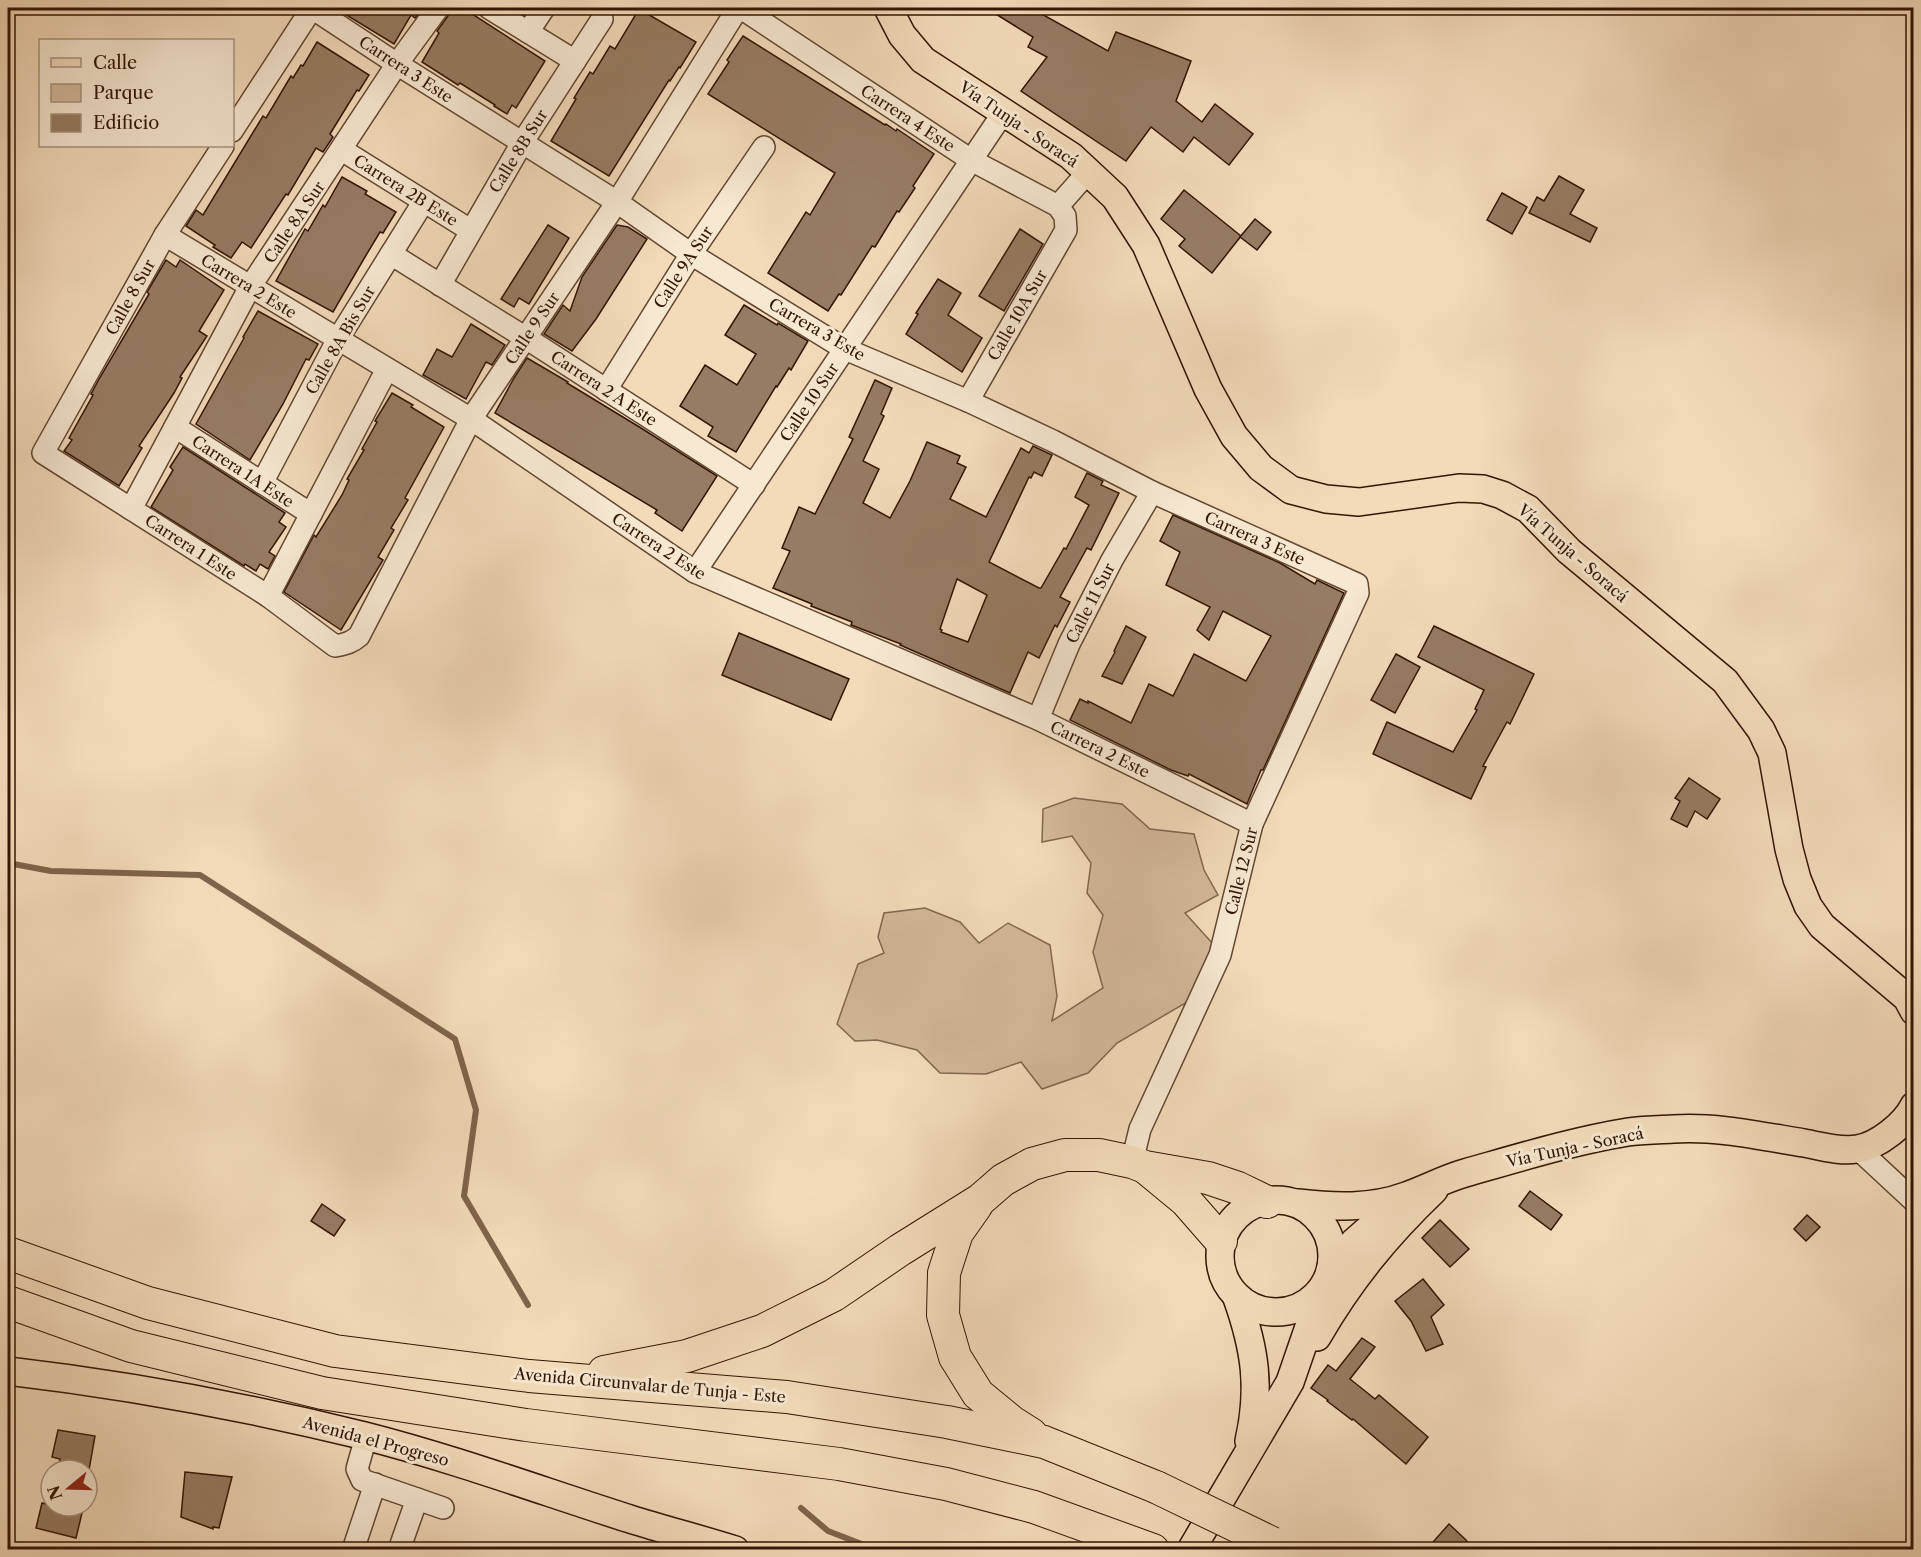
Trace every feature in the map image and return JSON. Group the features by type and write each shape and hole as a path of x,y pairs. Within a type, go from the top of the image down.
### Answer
{"highway":[{"path":"529,1376 620,1370 687,1356 762,1331 834,1295 980,1200 1003,1180 1032,1164 1065,1155 1099,1155 1208,1178 1238,1188 1267,1202"},
{"path":"1139,1165 1186,1201 1221,1241"},
{"path":"980,1200 957,1233 944,1273 943,1316 955,1357 978,1394 1012,1422 1044,1442"},
{"name":"Avenida Circunvalar de Tunja - Este","path":"8,1253 148,1303 335,1351 529,1376 787,1396 947,1422 1044,1442 1156,1486 1277,1546"},
{"path":"8,1302 131,1346 322,1393 526,1425 839,1464 946,1484 1034,1507 1142,1545"}],"main road":[{"name":"Vía Tunja - Soracá","path":"888,8 902,35 923,60 1071,156 1115,197 1146,245 1208,389 1234,436 1261,468 1291,490 1326,500 1359,502 1460,488 1483,489 1502,495 1528,509 1569,550 1725,681 1761,730 1772,753 1789,849 1797,879 1808,906 1822,926 1907,998 1914,1011"},
{"name":"Vía Tunja - Soracá","path":"1298,1203 1343,1207 1370,1205 1405,1197 1446,1179 1556,1148 1628,1132 1687,1128 1738,1132 1837,1148 1858,1149 1887,1137 1914,1106"},
{"path":"1290,1382 1358,1273 1399,1223 1446,1179"},
{"name":"Vía Tunja - Soracá","path":"1191,1550 1290,1382 1327,1278 1370,1227 1405,1197"},
{"path":"1284,1200 1298,1203 1319,1219 1331,1242 1327,1278 1305,1305 1283,1312 1259,1309 1237,1298 1226,1281 1220,1261 1221,1241 1232,1221 1248,1207 1284,1200"},
{"name":"Vía Tunja - Soracá","path":"1237,1298 1248,1329 1255,1361 1256,1394 1252,1427 1244,1459"},
{"name":"Avenida el Progreso","path":"8,1371 133,1388 227,1405 366,1437 475,1467 630,1519 735,1550"}],"street":[{"name":"Carrera 3 Este","path":"312,8 617,202 691,254 845,349 968,401 1053,441 1152,492 1357,584"},
{"path":"234,128 312,8"},
{"name":"Calle 8A Sur","path":"131,509 250,287 397,64 438,8"},
{"path":"489,8 575,61"},
{"path":"528,32 544,8"},
{"name":"Carrera 4 Este","path":"740,8 972,160 1058,206"},
{"name":"Calle 9 Sur","path":"335,646 352,642 359,636 471,419 617,202 740,8"},
{"name":"Calle 8B Sur","path":"440,285 522,143 602,20"},
{"name":"Calle 10 Sur","path":"695,572 1003,113"},
{"name":"Calle 8 Sur","path":"43,453 165,235 222,147"},
{"name":"Calle 9A Sur","path":"606,390 691,254 764,147"},
{"name":"Carrera 2B Este","path":"342,150 470,230"},
{"path":"1058,206 1088,172"},
{"name":"Calle 8A Bis Sur","path":"262,483 338,339 424,201"},
{"name":"Calle 10A Sur","path":"968,401 1066,230 1065,216 1058,206"},
{"name":"Carrera 2 Este","path":"165,235 471,419 695,572 1038,719 1252,824"},
{"name":"Carrera 2 A Este","path":"391,254 754,485"},
{"path":"268,596 387,369"},
{"name":"Carrera 1A Este","path":"175,427 311,514"},
{"name":"Carrera 1 Este","path":"43,453 268,596 335,646"},
{"name":"Calle 11 Sur","path":"1038,719 1069,645 1112,560 1152,492"},
{"name":"Calle 12 Sur","path":"1139,1165 1140,1129 1220,955 1252,824 1358,593 1357,584"},
{"path":"1858,1149 1914,1202"},
{"path":"366,1437 357,1469 362,1480 443,1508"},
{"path":"353,1550 375,1484"},
{"path":"399,1550 417,1499"}],"green space":[{"path":"1074,798 1122,804 1150,829 1194,834 1204,870 1218,895 1185,913 1213,944 1194,998 1117,1043 1088,1073 1042,1089 1021,1062 986,1074 940,1073 917,1050 877,1040 855,1041 837,1024 858,964 884,953 878,937 884,913 925,908 960,922 979,943 1008,923 1050,945 1057,996 1052,1021 1103,988 1093,952 1103,915 1087,893 1091,863 1072,836 1042,842 1043,809"}],"building":[{"path":"335,8 423,8 415,18 411,15 394,44"},
{"path":"450,8 463,8 545,61 516,108 512,105 507,114 460,83 458,85 422,62 439,33 437,31 448,16"},
{"path":"986,8 1031,8 1108,51 1116,32 1191,61 1176,101 1202,122 1215,104 1253,134 1229,165 1194,137 1183,152 1151,127 1126,161 1021,91 1047,57 1028,47 1033,37"},
{"path":"639,9 696,42 680,68 669,80 609,176 551,141 590,72 593,74 610,46 615,49"},
{"path":"743,36 885,125 896,131 897,129 934,154 899,212 897,211 875,247 872,246 828,311 768,273 806,212 810,215 835,173 708,94"},
{"path":"317,42 369,75 330,134 333,137 323,152 316,148 288,195 286,194 251,248 242,242 231,258 186,226 196,210 203,215 263,116 266,118 291,76 293,78 301,65 303,66"},
{"path":"1559,176 1584,190 1570,214 1597,228 1590,242 1529,213 1537,197 1544,201"},
{"path":"342,177 367,191 365,194 396,212 383,233 380,232 333,312 276,281 305,229 308,231"},
{"path":"1184,190 1241,236 1212,273 1179,246 1185,239 1161,219"},
{"path":"1502,193 1527,207 1512,234 1487,220"},
{"path":"1255,219 1271,232 1257,250 1240,237"},
{"path":"548,225 569,238 529,304 519,298 514,307 501,299"},
{"path":"617,225 628,227 647,239 596,319 572,351 544,334 563,305 570,311 582,277"},
{"path":"1020,229 1043,244 1004,311 979,296"},
{"path":"166,260 176,267 180,260 224,290 199,331 207,336 180,377 182,378 174,393 139,446 142,448 119,486 64,451 72,440 69,438 93,395 91,394 99,379 149,294 147,292"},
{"path":"938,279 961,293 948,315 982,338 962,372 906,334 918,314 916,313"},
{"path":"744,305 808,341 791,370 789,368 776,386 736,452 708,436 713,427 680,406 705,365 737,385 756,354 725,335"},
{"path":"258,311 318,344 309,360 306,359 250,460 196,424"},
{"path":"471,324 505,345 492,365 486,362 466,399 423,375 437,349 452,357"},
{"path":"527,358 717,476 682,531 655,513 657,510 495,413"},
{"path":"875,380 892,388 881,414 884,416 863,461 879,469 863,503 890,518 927,442 960,456 957,463 966,467 950,499 986,517 1021,448 1029,453 1033,446 1052,455 1042,476 1034,472 1031,478 1029,477 989,562 1039,588 1064,548 1066,549 1089,505 1075,497 1087,473 1103,481 1101,485 1119,493 1091,550 1087,548 1060,597 1070,602 1057,627 1055,625 1039,658 1028,652 1010,693 901,644 851,625 852,622 773,588 790,551 782,548 799,507 815,514 853,439 849,437","holes":["957,579 987,595 968,642 941,632 940,629"]},
{"path":"392,393 444,427 405,498 408,500 391,528 394,530 378,557 383,560 341,630 284,592 314,535 316,537 342,495 349,480 347,479 377,422 375,421"},
{"path":"183,447 285,513 279,522 286,527 269,552 275,556 268,569 260,564 256,571 245,564 244,566 151,507 173,470 170,467"},
{"path":"1173,515 1280,563 1315,584 1317,580 1344,593 1247,804 1189,774 1188,776 1171,770 1070,720 1080,699 1131,723 1149,684 1173,696 1194,654 1246,681 1271,636 1223,611 1209,640 1197,630 1210,607 1166,585 1180,552 1160,541"},
{"path":"1126,626 1146,637 1122,684 1102,676"},
{"path":"1434,626 1534,674 1510,724 1507,722 1483,766 1486,767 1471,799 1373,754 1387,722 1453,752 1477,710 1475,709 1484,690 1418,657"},
{"path":"739,633 849,679 831,720 722,675"},
{"path":"1396,654 1420,667 1395,713 1371,700"},
{"path":"1689,778 1720,799 1707,819 1695,811 1687,827 1671,819 1680,801 1675,798"},
{"path":"1530,1191 1562,1215 1551,1230 1519,1206"},
{"path":"322,1204 345,1220 334,1236 311,1221"},
{"path":"1807,1215 1820,1227 1806,1241 1794,1229"},
{"path":"1440,1220 1469,1249 1450,1267 1422,1238"},
{"path":"1423,1279 1444,1305 1431,1317 1443,1344 1426,1351 1411,1321 1395,1301"},
{"path":"1362,1338 1375,1347 1350,1379 1375,1399 1379,1395 1428,1437 1406,1464 1353,1419 1311,1388 1328,1365 1336,1371"},
{"path":"58,1430 95,1436 91,1458 52,1457"},
{"path":"185,1472 232,1477 219,1528 213,1527 213,1529 181,1517"},
{"path":"39,1516 39,1518 81,1518 76,1538 36,1528"},
{"path":"1449,1524 1466,1540 1474,1550 1426,1550"}],"waterway":[{"path":"8,863 51,871 200,875 455,1039 476,1110 464,1196 528,1305"},
{"path":"801,1508 828,1531 877,1550"}]}
